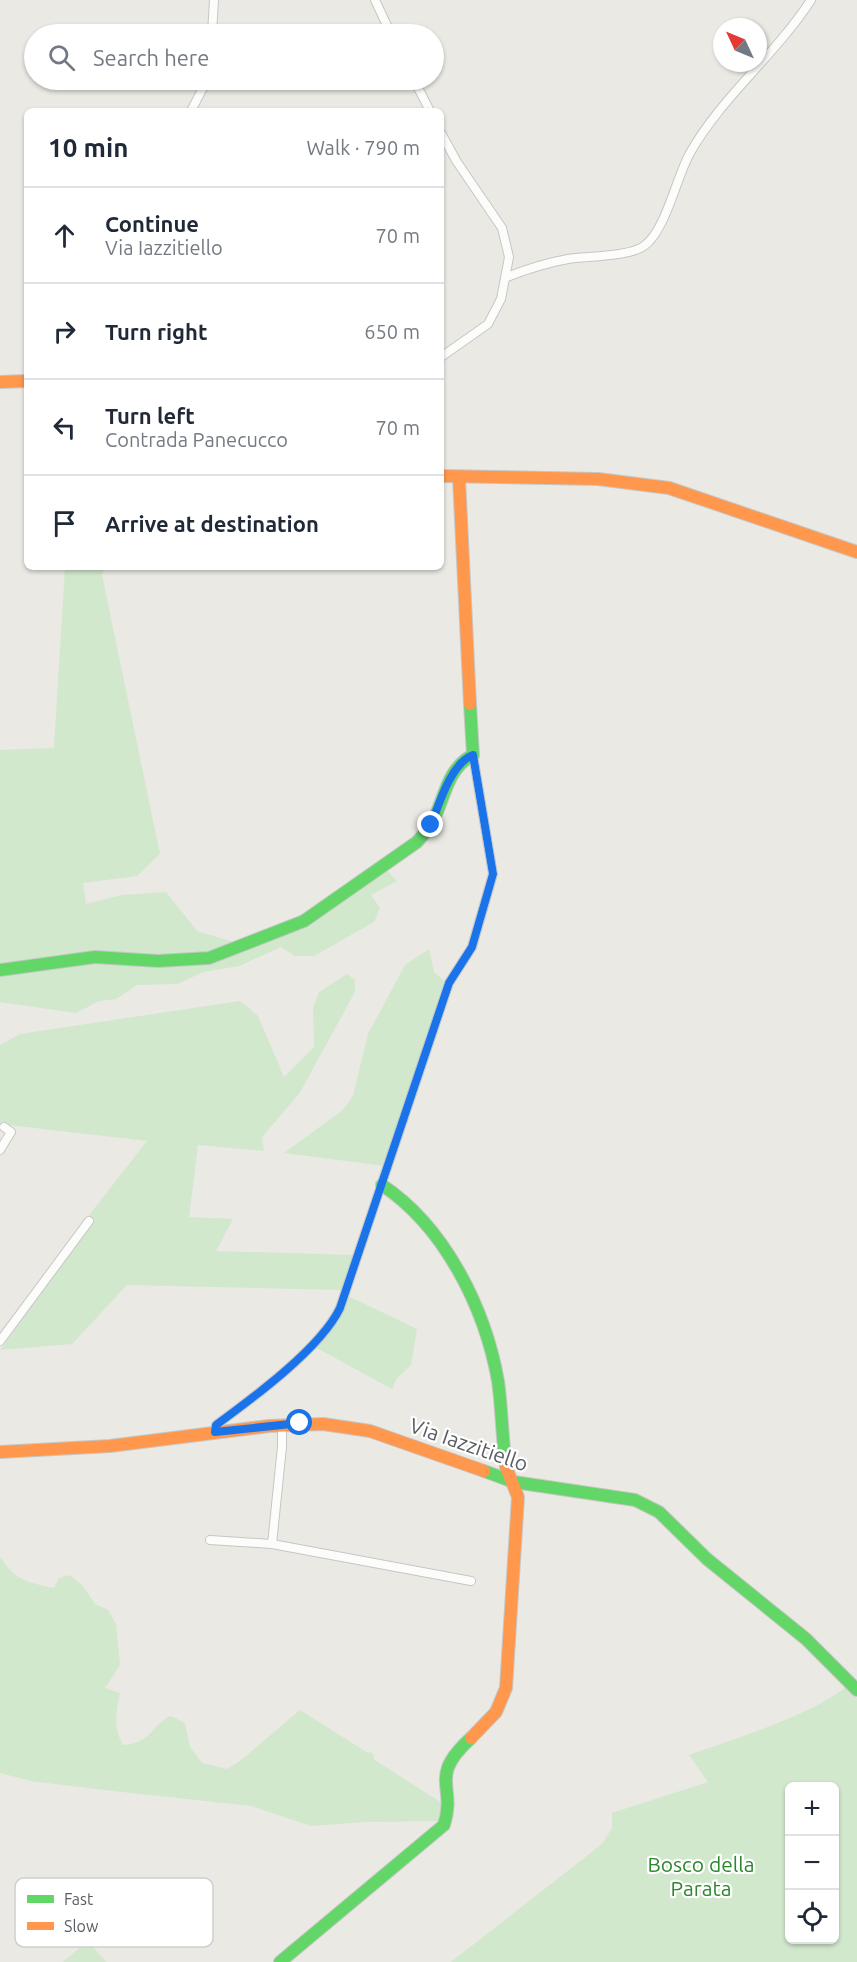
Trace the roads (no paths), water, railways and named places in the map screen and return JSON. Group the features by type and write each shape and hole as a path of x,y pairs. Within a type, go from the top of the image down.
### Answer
{"street":[{"path":"213,24 214,0"},
{"path":"375,0 386,24"},
{"path":"507,277 547,263 633,251 649,242 660,224 690,154 706,127 772,51 811,0"},
{"path":"193,108 202,90"},
{"path":"419,90 428,108"},
{"path":"444,139 456,162 502,228 509,257 501,299 488,324 444,355"},
{"path":"0,382 24,381"},
{"path":"444,476 598,479 669,488 857,552"},
{"path":"215,1432 216,1425 313,1344 334,1321 449,983 472,947 491,888 493,874 473,755 459,478"},
{"path":"0,970 95,957 168,962 209,958 304,921 417,842 431,825 453,774 466,757 473,755"},
{"path":"0,1150 11,1132 4,1128"},
{"path":"280,1962 444,1826 448,1815 444,1790 446,1769 495,1714 504,1698 518,1528 518,1497 514,1482 507,1475 498,1382 485,1327 446,1252 402,1200 382,1185"},
{"path":"0,1341 89,1221"},
{"name":"Via Iazzitiello","path":"0,1452 110,1446 282,1425 323,1424 370,1431 514,1482 635,1500 659,1512 707,1559 806,1639 857,1690"},
{"path":"272,1544 282,1447 282,1425"},
{"path":"210,1540 272,1544 471,1581"}],"park label":[{"name":"Bosco della Parata","path":"701,1876"}]}
